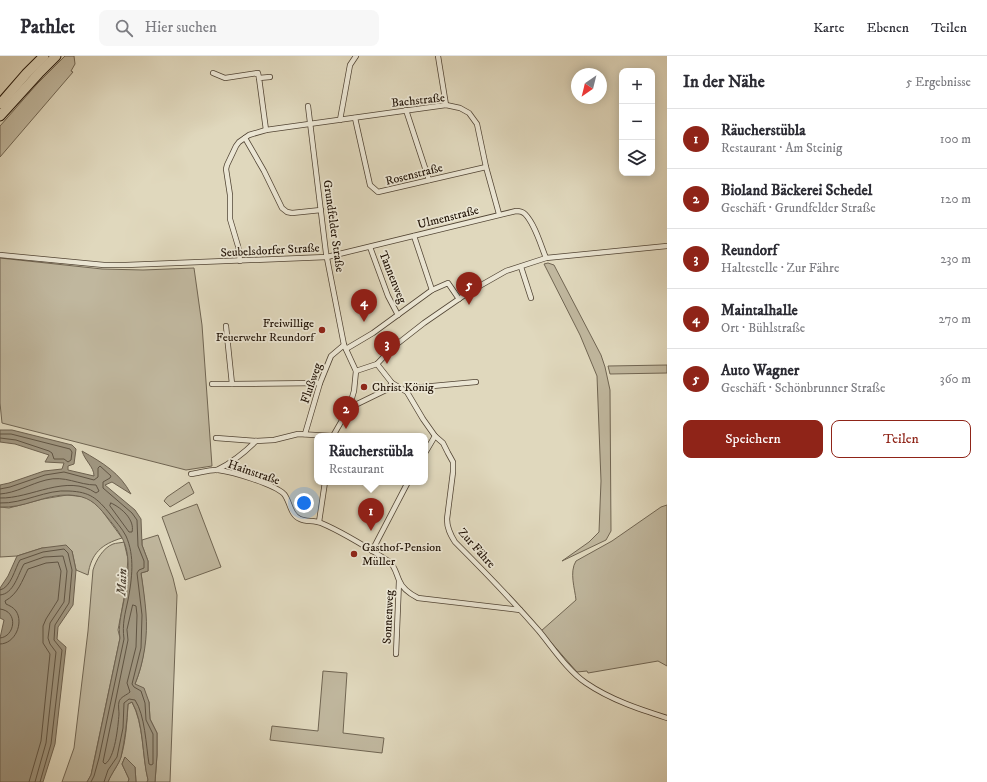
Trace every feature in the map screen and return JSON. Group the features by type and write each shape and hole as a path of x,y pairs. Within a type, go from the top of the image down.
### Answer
{"highway":[{"path":"0,104 44,56"},
{"path":"0,116 56,56"}],"street":[{"path":"340,120 350,65 356,56"},
{"path":"438,56 446,105"},
{"path":"213,73 225,78 258,73 266,130"},
{"path":"259,78 270,77"},
{"name":"Bachstraße","path":"245,138 256,132 266,130 406,110 446,105 460,108 469,113 477,124 486,167 499,214"},
{"name":"Grundfelder Straße","path":"308,106 327,257 345,347 356,372"},
{"path":"406,110 429,180"},
{"name":"Rosenstraße","path":"355,118 370,185 374,190 382,192 486,167"},
{"path":"240,261 238,246 230,219 230,195 226,169 228,161 236,146 245,138 264,171 282,208 287,212 292,213 320,210"},
{"name":"Ulmenstraße","path":"327,257 516,211 522,212 526,215 546,258"},
{"path":"414,236 432,290 448,283 459,299"},
{"path":"334,433 349,408 355,387 356,372 377,364 392,348 459,299 506,271 546,258 667,246"},
{"name":"Tannenweg","path":"370,247 388,296 398,315"},
{"name":"Seubelsdorfer Straße","path":"0,254 104,265 214,263 327,257"},
{"path":"521,267 531,298"},
{"name":"Flußweg","path":"305,434 320,383 331,356 373,333 432,290"},
{"path":"226,326 232,384"},
{"name":"Zur Fähre","path":"377,364 392,383 407,392 423,419 443,443 452,462 452,486 447,526 455,542 520,610 562,659 585,682 602,693 635,709 667,718"},
{"path":"407,392 411,388 476,382"},
{"path":"212,384 320,383"},
{"path":"349,408 388,389 392,383"},
{"path":"216,438 256,441 274,440 289,435 314,435"},
{"path":"428,448 436,436"},
{"path":"217,470 243,454 256,441"},
{"name":"Hainstraße","path":"191,474 217,470 244,477 279,490 286,496 294,515 297,518 305,521 319,522 341,532 372,551 393,564 399,581"},
{"path":"319,522 325,485"},
{"path":"372,551 406,485"},
{"path":"399,581 408,592 418,598 520,610"},
{"name":"Sonnenweg","path":"396,654 399,581"}],"shaded area":[{"path":"65,56 74,56 75,64 71,71 73,72 0,157 0,126 37,84"},
{"path":"0,258 102,269 143,270 194,268 202,325 212,466 186,470 2,423 0,403"},
{"path":"548,263 554,265 601,355 610,390 611,531 606,540 562,561 589,542 599,532 601,481 597,376 580,335 544,264"},
{"path":"667,365 667,373 610,374 608,366"},
{"path":"189,482 194,493 170,507 164,501 167,497"},
{"path":"67,495 87,497 100,508 122,538 109,543 99,550 92,561 88,575 76,570 72,551 42,548 17,556 0,557 0,507 9,508 43,499"},
{"path":"197,504 221,567 185,580 162,517"},
{"path":"667,505 667,666 658,661 588,673 587,671 577,672 541,631 576,600 573,570 576,561 612,541 661,507"},
{"path":"158,535 173,578 177,595 170,782 155,782 157,733 150,719 149,702 135,684 143,657 146,629 141,573 148,571 148,561 142,545 142,540"},
{"path":"124,542 128,559 125,593 118,630 120,638 91,775 87,782 62,782 74,748 88,631 93,570 98,558 106,548 113,544"},
{"path":"323,671 347,673 343,733 384,738 382,753 270,740 272,726 318,731"},
{"path":"132,702 139,720 148,780 147,782 136,782 135,767 125,757 122,764 129,779 128,782 108,782 119,763 123,751 128,704"}],"water":[{"path":"0,430 12,430 72,445 76,449 74,464 68,466 68,470 94,476 93,470 82,451 104,464 116,474 131,494 112,482 105,485 135,510 141,519 142,545 148,561 148,571 141,573 146,608 146,640 143,658 135,684 144,688 149,702 150,719 157,733 155,782 147,782 148,780 141,729 136,710 132,702 128,704 126,731 119,763 108,782 87,782 91,775 120,638 119,630 128,570 125,544 116,528 99,507 86,498 60,495 17,506 0,507 0,485 44,471 62,469 64,463 45,462 49,455 15,444 0,442"},
{"path":"66,545 72,551 76,570 73,605 58,627 57,639 66,647 55,744 43,782 0,782 0,638 4,620 0,618 0,588 8,576 17,556 42,548"},
{"path":"125,757 135,767 136,782 128,782 129,779 122,764"}],"place":[{"name":"Auto Wagner","path":"469,305"},
{"name":"Maintalhalle","path":"364,322"},
{"name":"Freiwillige Feuerwehr Reundorf","path":"322,330"},
{"name":"Reundorf","path":"387,364"},
{"name":"Christ König","path":"364,387"},
{"name":"Bioland Bäckerei Schedel","path":"346,429"},
{"name":"Räucherstübla","path":"371,531"},
{"name":"Gasthof-Pension Müller","path":"354,554"}],"water label":[{"name":"Main","path":"121,582"}]}
